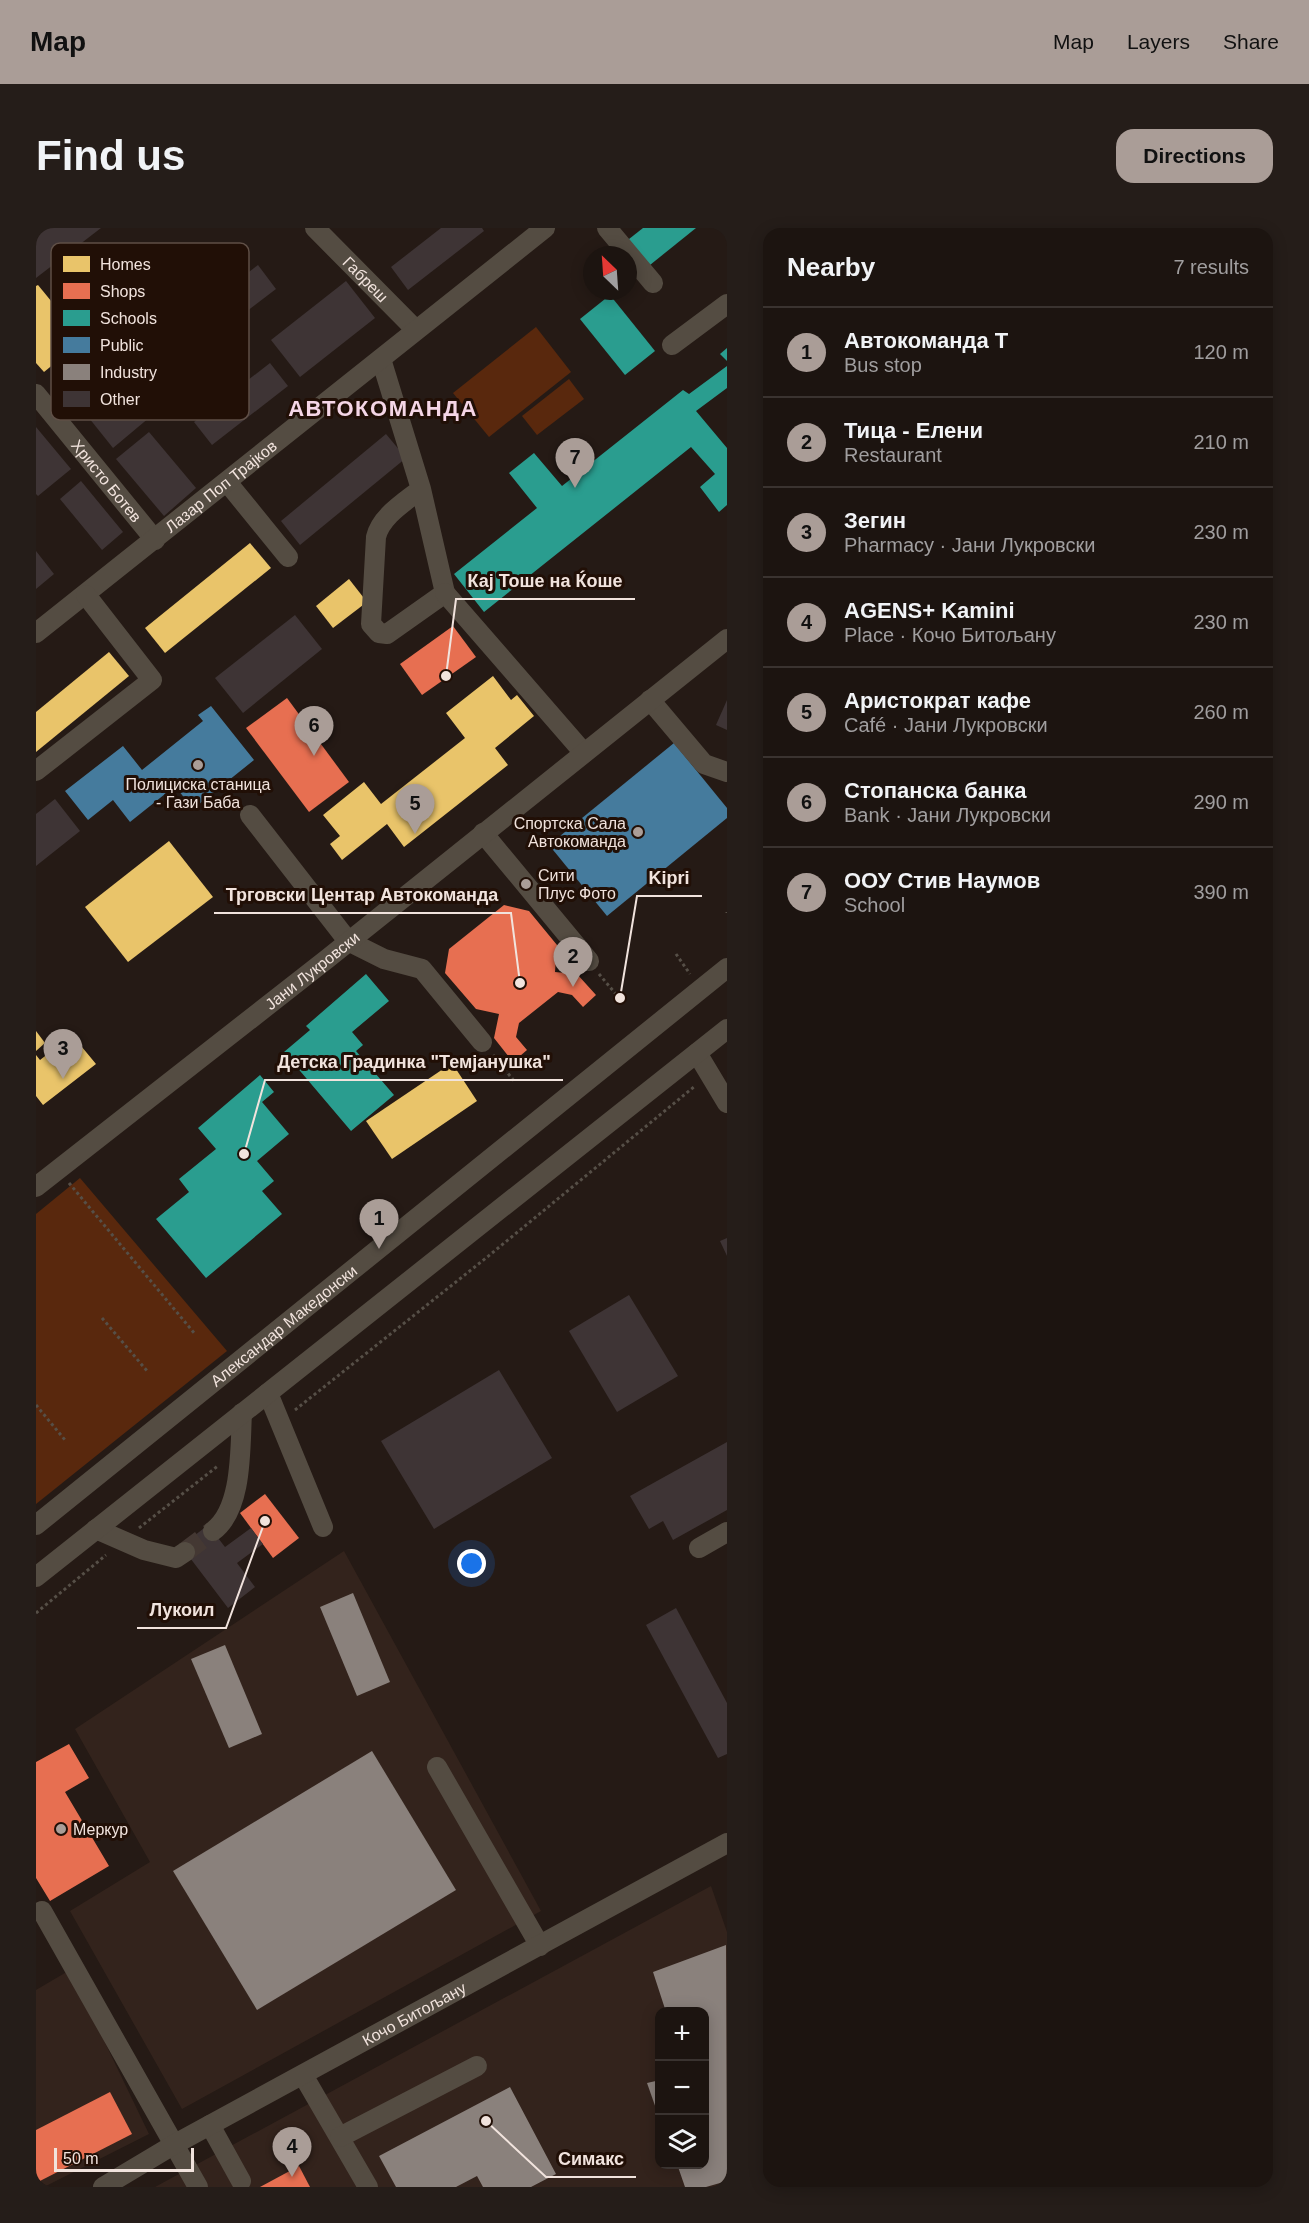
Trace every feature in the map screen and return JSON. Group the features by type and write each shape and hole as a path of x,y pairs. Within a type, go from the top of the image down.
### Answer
{"street":[{"path":"607,228 653,283"},
{"name":"Габреш","path":"321,230 416,330"},
{"name":"Лазар Поп Трајков","path":"36,633 416,330 533,232"},
{"path":"672,345 727,304"},
{"path":"381,358 421,489 444,593 584,753"},
{"name":"Христо Ботев","path":"36,394 51,412"},
{"name":"Христо Ботев","path":"57,420 155,540"},
{"path":"227,482 288,557"},
{"path":"421,489 384,520 378,528 371,624 379,633 387,634 444,593"},
{"path":"36,771 152,680 86,595"},
{"name":"Јани Лукровски","path":"37,1184 58,1170 348,941 727,639"},
{"path":"650,700 704,764 727,772"},
{"path":"250,815 348,941 384,959 422,969 482,1042"},
{"path":"483,833 589,961"},
{"name":"Александар Македонски","path":"36,1525 727,968"},
{"path":"36,1576 727,1029"},
{"path":"697,1053 727,1103"},
{"path":"268,1392 324,1527"},
{"path":"213,1531 223,1524 239,1480 242,1413"},
{"path":"96,1529 144,1550 176,1558 185,1552"},
{"path":"699,1548 727,1532"},
{"path":"436,1767 540,1946"},
{"name":"Кочо Битољану","path":"103,2187 174,2144 727,1843"},
{"path":"42,1911 198,2187"},
{"path":"340,2138 477,2066"},
{"path":"303,2075 368,2187"},
{"path":"210,2125 241,2181"}],"path":[{"path":"589,961 620,999"},
{"path":"482,1042 515,1082"},
{"path":"280,1421 486,1258 710,1074"},
{"path":"58,1170 195,1334"},
{"path":"102,1318 148,1372"},
{"path":"36,1405 65,1440"},
{"path":"36,1613 123,1540 240,1450"}],"shaded area":[{"path":"536,327 571,372 489,437 453,393"},
{"path":"569,379 584,399 537,435 522,416"},
{"path":"80,1178 227,1351 36,1504 36,1214"},
{"path":"344,1551 541,1911 182,2109 70,1911 150,1862 75,1729"},
{"path":"711,1886 727,1932 727,2187 155,2187"},
{"path":"70,1970 149,2134 44,2187 36,2187 36,1990"}],"building: Homes":[{"path":"38,285 51,301 51,366 44,372 36,363 36,286"},
{"path":"250,543 271,568 165,653 145,628"},
{"path":"349,579 367,602 333,628 316,606"},
{"path":"109,652 129,676 36,752 36,712"},
{"path":"493,676 511,700 517,695 534,716 495,748 508,765 404,847 387,824 342,860 330,844 340,836 323,815 364,782 381,804 465,738 446,713"},
{"path":"169,841 213,897 128,962 85,907"},
{"path":"36,1031 45,1043 36,1051"},
{"path":"72,1035 96,1064 43,1105 36,1096 36,1055 40,1060"},
{"path":"452,1063 477,1101 392,1159 366,1121"}],"building: Shops":[{"path":"453,626 476,657 422,695 400,664"},
{"path":"287,698 349,782 309,812 246,728"},
{"path":"504,905 529,911 557,945 555,972 577,974 596,995 583,1007 572,995 558,992 519,1023 516,1037 527,1050 513,1062 494,1038 499,1014 476,1009 445,973 449,949"},
{"path":"265,1494 299,1538 273,1558 240,1513"},
{"name":"Меркур","path":"69,1744 89,1778 65,1792 109,1866 50,1901 36,1878 36,1762"},
{"path":"110,2092 132,2134 36,2183 36,2130"},
{"path":"299,2166 310,2187 260,2187"}],"building: Schools":[{"path":"643,228 696,228 645,269 637,259 637,246 626,246 624,243"},
{"path":"604,300 614,300 655,351 625,375 580,319"},
{"path":"727,348 727,361 720,354"},
{"path":"727,366 727,388 696,411 727,448 727,505 719,512 700,487 715,474 691,447 484,612 454,574 537,508 509,473 534,453 562,486 683,390 689,394"},
{"path":"366,974 389,1001 352,1032 363,1045 356,1051 394,1095 351,1131 284,1052 310,1030 306,1026"},
{"path":"260,1075 274,1092 262,1102 289,1134 257,1161 274,1181 262,1191 282,1214 206,1278 156,1219 189,1192 179,1179 216,1149 198,1128"}],"building: Public":[{"name":"Полициска станица - Гази Баба","path":"211,706 254,760 193,809 175,786 130,822 113,800 88,820 65,791 123,746 142,770 203,721 198,715"},
{"name":"Спортска Сала Автокоманда","path":"674,743 727,808 727,818 607,916 549,845"}],"building: Industry":[{"path":"353,1593 390,1682 357,1696 320,1607"},
{"path":"225,1645 262,1734 229,1748 191,1659"},
{"path":"372,1751 456,1890 257,2010 173,1871"},
{"path":"726,1945 727,2181 706,2187 685,2187 679,2169 709,2169 709,2007 664,2007 653,1972"},
{"path":"655,2081 655,2106 647,2083"},
{"path":"510,2087 556,2174 531,2187 483,2187 477,2176 456,2187 396,2187 379,2156"}],"building: Other":[{"path":"36,228 101,228 82,243 51,243 51,266 36,278"},
{"path":"441,228 482,228 484,231 408,290 391,267"},
{"path":"258,265 276,289 249,310 249,272"},
{"path":"346,281 375,318 300,377 271,340"},
{"path":"270,363 288,386 249,416 249,379"},
{"path":"91,420 146,420 113,448"},
{"path":"197,420 244,420 212,445 194,422"},
{"path":"36,427 71,469 38,496 36,494"},
{"path":"149,432 196,488 164,516 116,459"},
{"path":"386,434 406,458 300,545 281,521"},
{"path":"81,481 123,532 102,550 60,499"},
{"path":"36,551 54,574 36,589"},
{"path":"295,615 322,649 243,713 215,678"},
{"path":"727,700 727,730 716,725"},
{"path":"55,799 80,831 36,866 36,814"},
{"path":"727,1238 727,1256 720,1241"},
{"path":"629,1295 678,1376 617,1412 569,1331"},
{"path":"499,1370 552,1458 434,1529 381,1441"},
{"path":"727,1442 727,1510 673,1540 663,1521 649,1529 630,1496"},
{"path":"208,1525 225,1547 251,1528 263,1544 237,1563 255,1587 228,1608 181,1546"},
{"path":"676,1608 727,1703 727,1754 718,1758 646,1625"}],"tunnel":[{"path":"185,1552 213,1531"}],"place":[{"name":"ООУ Стив Наумов","path":"575,488"},
{"name":"Кај Тоше на Ќоше","path":"446,676"},
{"name":"Стопанска банка","path":"314,756"},
{"name":"Полициска станица - Гази Баба","path":"198,765"},
{"name":"Спортска Сала Автокоманда","path":"638,832"},
{"name":"Аристократ кафе","path":"415,834"},
{"name":"Сити Плус Фото","path":"526,884"},
{"name":"Трговски Центар Автокоманда","path":"520,983"},
{"name":"Тица - Елени","path":"573,987"},
{"name":"Kipri","path":"620,998"},
{"name":"Зегин","path":"63,1079"},
{"name":"Детска Градинка \"Темјанушка\"","path":"244,1154"},
{"name":"Автокоманда Т","path":"379,1249"},
{"name":"Лукоил","path":"265,1521"},
{"name":"Меркур","path":"61,1829"},
{"name":"Симакс","path":"486,2121"},
{"name":"AGENS+ Kamini","path":"292,2177"}],"district":[{"name":"АВТОКОМАНДА","path":"383,408"}]}
